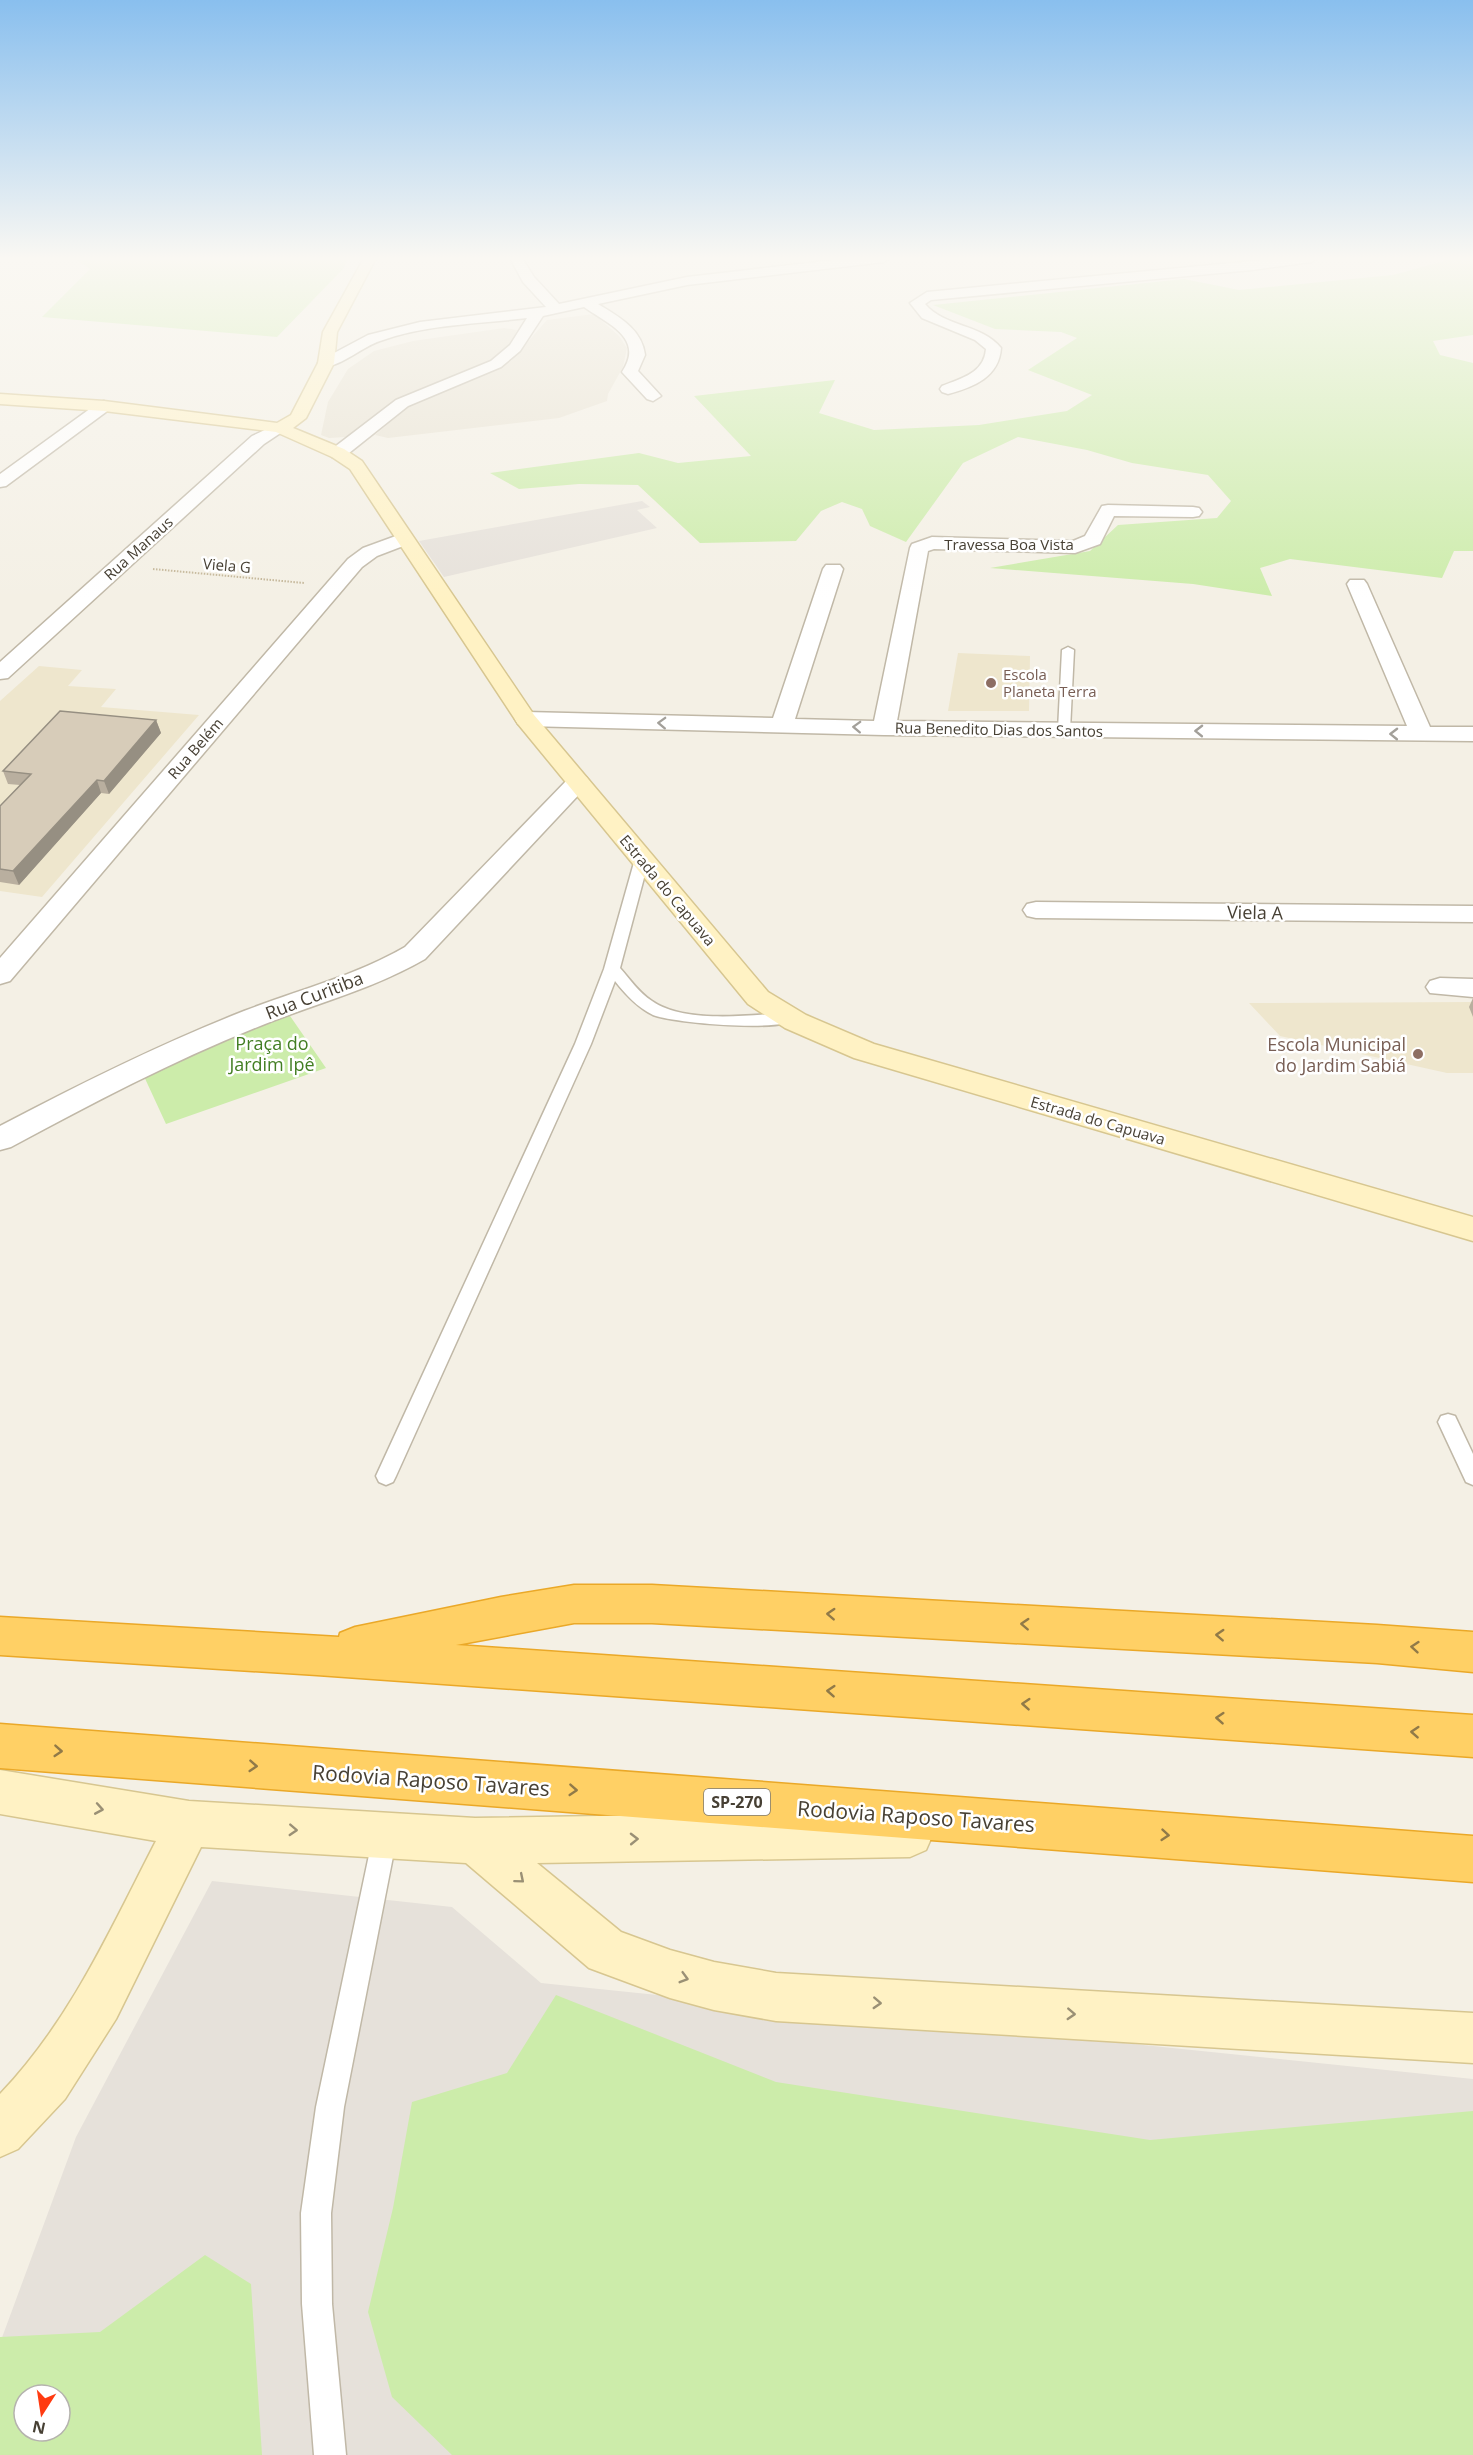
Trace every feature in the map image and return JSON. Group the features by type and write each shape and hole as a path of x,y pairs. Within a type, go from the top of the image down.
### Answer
{"highway":[{"path":"317,1655 501,1616 574,1604 640,1604 1377,1644 1473,1652"},
{"path":"0,1636 317,1655 1473,1736"},
{"name":"Rodovia Raposo Tavares","path":"0,1746 1473,1859"}],"street":[{"path":"280,428 298,418 321,373"},
{"path":"338,453 402,403 475,373"},
{"path":"631,373 653,396"},
{"path":"948,389 979,377 983,373"},
{"name":"Estrada do Capuava","path":"0,399 104,406 280,428 338,453 356,465 526,719 758,998 809,1030 864,1051 1473,1229"},
{"path":"0,482 104,406"},
{"name":"Rua Manaus","path":"0,673 258,440 280,428"},
{"name":"Travessa Boa Vista","path":"884,728 919,548 932,543 1075,547 1093,540 1108,510 1193,512"},
{"name":"Rua Belém","path":"0,975 360,558 404,539"},
{"path":"782,725 833,569"},
{"path":"1357,584 1422,734"},
{"name":"Rua Benedito Dias dos Santos","path":"526,719 884,728 1473,734"},
{"name":"Rua Curitiba","path":"0,1139 138,1067 254,1018 391,967 415,953 578,782"},
{"name":"Viela A","path":"1036,910 1473,914"},
{"path":"1440,987 1473,988"},
{"path":"0,1792 189,1824 475,1841 1123,1831"},
{"path":"0,2131 47,2081 99,2002 189,1824"},
{"path":"475,1841 606,1951 670,1974 714,1986 776,1997 1473,2038"}],"lane":[{"path":"1064,730 1068,650"},
{"path":"387,1476 583,1044 612,969 642,859"},
{"path":"612,969 649,1006 668,1013 714,1020 788,1018"},
{"path":"1448,1422 1473,1476"},
{"path":"330,2455 317,2304 316,2213 330,2107 385,1836"}],"path":[{"name":"Viela G","path":"118,566 335,586"}],"shaded area":[{"path":"346,373 474,373 346,437 329,438 321,435 328,402"},
{"path":"485,373 620,373 608,394 607,401 559,418 388,438 375,435 409,406"},
{"path":"642,501 650,507 637,510 657,528 444,577 419,541"},
{"name":"Escola Planeta Terra","path":"958,653 1030,656 1029,711 948,711"},
{"path":"39,666 82,670 68,686 116,689 101,707 199,715 42,897 0,891 0,701"},
{"name":"Escola Municipal do Jardim Sabiá","path":"1473,1002 1473,1073 1447,1073 1280,1036 1249,1003"},
{"path":"212,1881 452,1907 541,1983 1473,2079 1473,2455 0,2455 0,2343 76,2137"}],"green space":[{"path":"1035,373 1473,373 1473,551 1454,551 1442,578 1290,559 1260,568 1272,596 1193,584 990,568 1090,551 1118,525 1217,518 1231,501 1208,475 1132,463 1087,450 1018,437 963,463 906,542 870,526 862,509 842,502 821,511 796,541 700,543 638,485 579,484 519,489 490,473 639,453 678,463 751,456 694,396 835,380 819,413 874,430 979,425 1067,411 1092,395"},
{"name":"Praça do Jardim Ipê","path":"288,1013 326,1068 166,1124 142,1072"},
{"path":"556,1995 776,2082 1150,2140 1473,2111 1473,2455 452,2455 392,2397 368,2312 393,2208 412,2102 507,2073"},
{"path":"205,2255 251,2284 262,2455 0,2455 0,2337 100,2332"}],"building":[{"path":"60,711 156,720 104,781 97,780 13,871 0,869 0,806 31,774 3,771"}],"place":[{"name":"Escola Planeta Terra","path":"991,683"},
{"name":"Escola Municipal do Jardim Sabiá","path":"1418,1054"}]}
